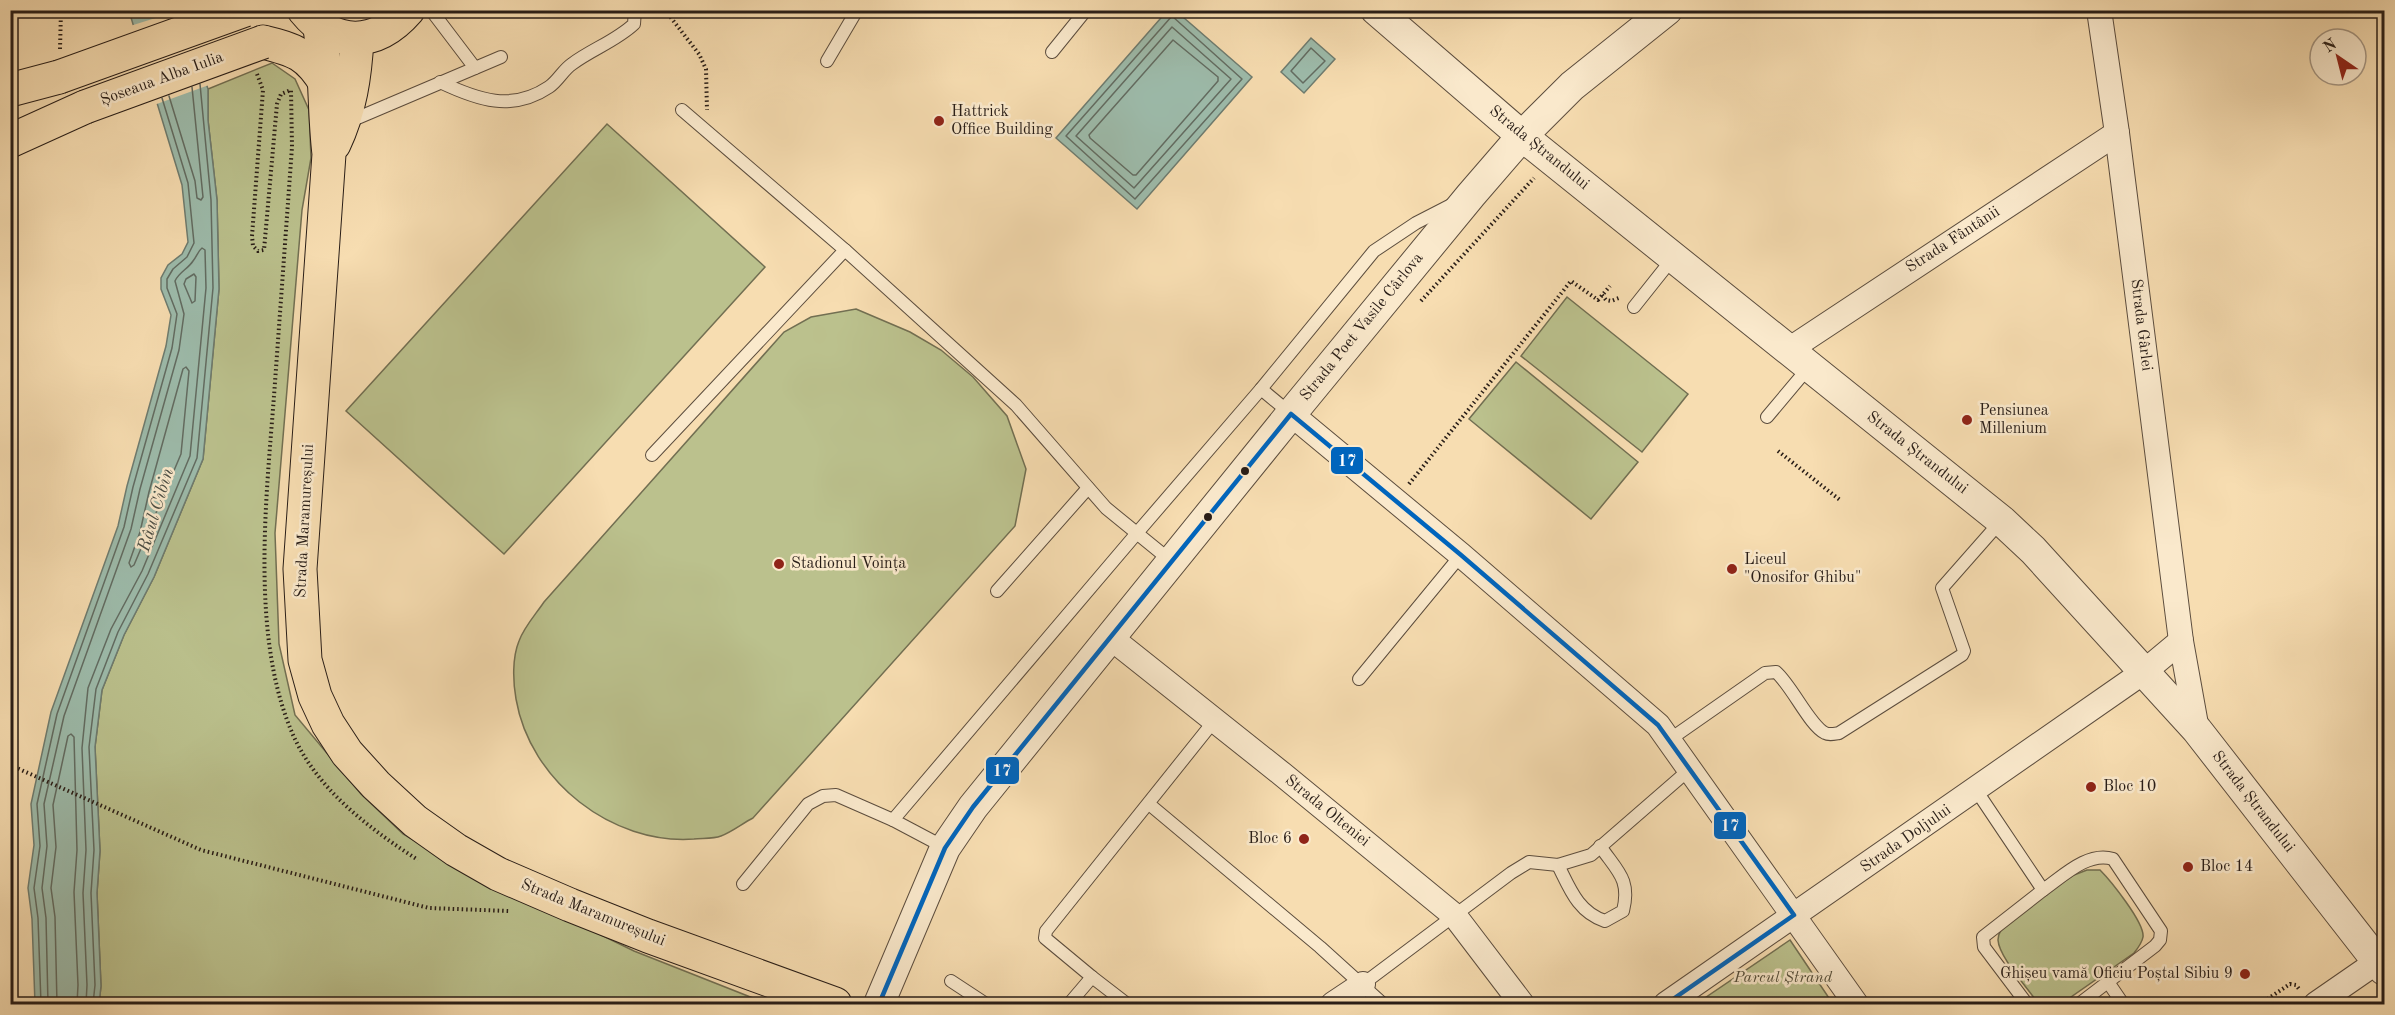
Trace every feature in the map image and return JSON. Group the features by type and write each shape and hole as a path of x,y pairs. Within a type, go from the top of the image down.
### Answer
{"main road":[{"path":"10,90 59,77 245,10"},
{"path":"313,21 338,36 357,39 374,36 390,28 408,10"},
{"name":"Strada Maramureșului","path":"313,21 326,84 326,125 330,154 300,569 304,660 315,696 328,724 347,753 376,785 415,821 456,850 498,874 629,928 836,1005"},
{"name":"Șoseaua Alba Iulia","path":"10,141 85,107 258,55 313,21"},
{"name":"Strada Maramureșului","path":"330,154 344,124 356,70 357,39"},
{"path":"258,55 292,49 308,58 326,84"}],"street":[{"name":"Strada Ștrandului","path":"1376,10 1522,136 2002,520 2033,550 2197,730 2383,963"},
{"name":"Strada Poet Vasile Cârlova","path":"879,1005 945,848 974,807 1292,414 1522,136 1572,86 1667,10"},
{"name":"Strada Gârlei","path":"2098,10 2117,132 2181,640 2197,730"},
{"name":"Strada Fântânii","path":"1800,358 2117,132"},
{"path":"1292,414 1461,555 1658,725 1856,1005"},
{"name":"Strada Olteniei","path":"1111,638 1455,916 1522,1005"},
{"path":"2145,671 2181,640"},
{"name":"Strada Doljului","path":"1666,1005 2145,671"},
{"path":"2309,1000 2383,963"},
{"path":"1333,1005 1363,984"}],"lane":[{"path":"431,10 475,68"},
{"path":"440,82 468,95 500,103 532,96 551,86 570,64 623,34 634,24 635,10"},
{"path":"827,61 857,10"},
{"path":"1052,52 1086,10"},
{"path":"344,124 501,57"},
{"path":"682,110 845,250 1016,405 1106,508 1172,562"},
{"path":"893,820 1261,389 1374,251 1416,223 1471,195"},
{"path":"652,455 845,250"},
{"path":"1634,306 1673,257"},
{"path":"1767,417 1800,358"},
{"path":"1261,389 1292,414"},
{"path":"997,591 1088,488"},
{"path":"1669,740 1765,673 1776,672 1787,681 1818,729 1828,734 1839,733 1962,655 1964,651 1942,588 2002,520"},
{"path":"1359,679 1461,555"},
{"path":"1127,1005 1046,938 1046,931 1214,720"},
{"path":"1363,984 1529,862 1558,865 1591,855 1690,769"},
{"path":"1976,790 2043,890"},
{"path":"743,884 808,804 823,796 836,795 893,820 945,848"},
{"path":"1149,804 1363,984 1383,1005"},
{"path":"1558,865 1575,898 1591,916 1605,921 1623,911 1627,895 1625,882 1600,846"},
{"path":"2026,1005 1984,947 1983,937 2043,890 2091,858 2102,855 2113,859 2161,931 2160,939 2155,946 2079,1005"},
{"path":"1070,1005 1092,977"},
{"path":"951,981 986,1005"},
{"path":"2108,982 2123,1005"}],"path":[{"path":"59,77 61,10"},
{"path":"665,10 699,54 706,69 707,131"},
{"path":"258,55 263,90 252,236 253,246 258,251 264,250 277,104 281,94 291,90 292,147 266,501 265,599 276,681"},
{"path":"1395,501 1571,281 1598,300 1610,286"},
{"path":"1602,295 1606,300 1611,301 1622,296"},
{"path":"1778,451 1840,500"},
{"path":"10,765 201,850 429,908 520,911"},
{"path":"2260,1005 2290,984 2296,985 2309,1000"}],"green space":[{"path":"272,63 295,79 309,110 311,158 302,210 275,533 279,644 295,715 361,794 403,834 447,860 634,951 768,1004 99,1004 101,986 97,893 100,851 95,747 102,690 124,635 154,577 203,459 219,289 217,200 208,120 208,89"},
{"path":"607,124 765,267 504,554 346,411"},
{"path":"1567,297 1688,394 1642,452 1521,356"},
{"name":"Stadionul Voința","path":"856,309 910,332 941,350 973,377 1007,416 1026,469 1015,526 753,818 721,836 694,839 663,838 634,831 605,819 580,802 557,781 538,756 524,729 516,699 514,678 515,655 521,636 544,602 784,332 811,317"},
{"path":"1516,362 1638,462 1591,519 1469,419"},
{"path":"2087,870 2100,870 2119,892 2139,922 2142,941 2134,953 2068,999 2050,1004 2037,1002 2003,955 1998,940 1999,934 2010,919 2074,875"},
{"name":"Parcul Ștrand","path":"1790,940 1833,1004 1696,1004"}],"water":[{"name":"Râul Cibin","path":"129,11 181,11 208,89 208,120 217,200 219,289 203,459 154,577 124,635 102,690 95,747 100,851 97,893 101,986 99,1004 35,1004 32,919 28,888 34,845 31,804 51,712 118,526 166,346 171,315 161,289 161,278 168,265 182,254 188,242 182,185"},
{"path":"1167,11 1176,11 1252,77 1137,209 1056,138"},
{"path":"1311,38 1335,59 1304,93 1281,72"}],"pier":[{"path":"184,10 209,85 154,105 130,26"}],"transit line":[{"name":"17","path":"879,1004 945,848 973,807 1291,414 1461,555 1658,725 1794,915 1666,1004"}],"place":[{"name":"Hattrick Office Building","path":"939,121"},
{"name":"Pensiunea Millenium","path":"1967,420"},
{"name":"Stadionul Voința","path":"779,564"},
{"name":"Liceul \"Onosifor Ghibu\"","path":"1732,569"},
{"name":"Bloc 10","path":"2091,787"},
{"name":"Bloc 6","path":"1304,839"},
{"name":"Bloc 14","path":"2188,867"},
{"name":"Ghișeu vamă Oficiu Poștal Sibiu 9","path":"2245,974"}]}
